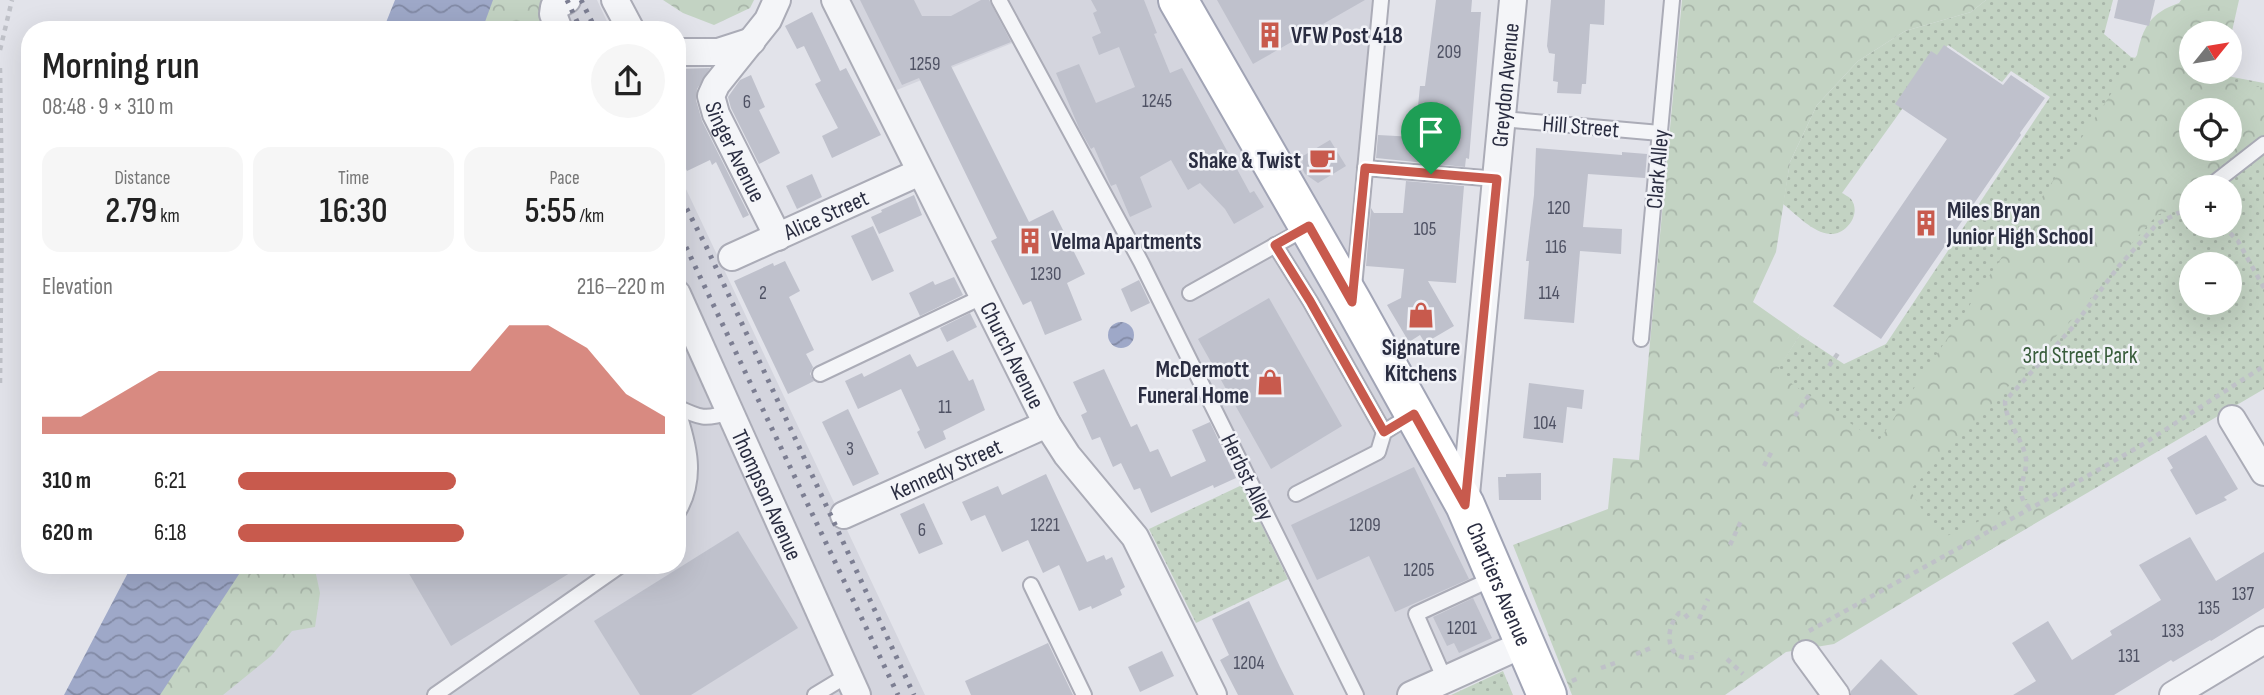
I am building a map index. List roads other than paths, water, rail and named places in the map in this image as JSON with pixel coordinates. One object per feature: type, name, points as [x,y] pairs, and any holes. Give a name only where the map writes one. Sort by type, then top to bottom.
[{"type":"main road","name":"Chartiers Avenue","points":[[1178,0],[1352,302],[1399,423],[1465,505],[1547,695]]},
{"type":"street","points":[[556,21],[554,7],[566,0]]},
{"type":"street","points":[[615,0],[626,21]]},
{"type":"street","name":"Singer Avenue","points":[[777,0],[768,20],[716,85],[711,96],[716,114],[778,237]]},
{"type":"street","name":"Church Avenue","points":[[835,0],[1047,424],[1068,455],[1135,537],[1213,695]]},
{"type":"street","name":"Greydon Avenue","points":[[1465,505],[1513,0]]},
{"type":"street","points":[[686,52],[718,52],[754,40]]},
{"type":"street","name":"Alice Street","points":[[732,257],[920,172]]},
{"type":"street","name":"Thompson Avenue","points":[[686,314],[852,685]]},
{"type":"street","points":[[2232,419],[2264,472]]},
{"type":"street","name":"Kennedy Street","points":[[844,515],[1047,424]]},
{"type":"street","points":[[2173,695],[2264,640]]},
{"type":"street","points":[[1411,695],[1526,643]]},
{"type":"street","points":[[1807,643],[1836,695]]},
{"type":"lane","points":[[1352,302],[1381,0]]},
{"type":"lane","name":"Clark Alley","points":[[1641,339],[1672,0]]},
{"type":"lane","name":"Herbst Alley","points":[[1001,1],[1141,261],[1356,695]]},
{"type":"lane","name":"Hill Street","points":[[1502,120],[1660,133]]},
{"type":"lane","points":[[2224,175],[2264,144]]},
{"type":"lane","points":[[1365,168],[1497,179]]},
{"type":"lane","points":[[1190,293],[1309,226]]},
{"type":"lane","points":[[1275,245],[1310,301],[1399,423],[1378,452],[1296,494]]},
{"type":"lane","points":[[820,374],[982,297]]},
{"type":"lane","points":[[686,412],[699,418],[712,418],[730,412]]},
{"type":"lane","points":[[686,435],[690,448],[691,471],[686,492]]},
{"type":"lane","points":[[435,695],[608,574]]},
{"type":"lane","points":[[1445,680],[1416,614],[1497,576]]},
{"type":"lane","points":[[1031,586],[1084,695]]},
{"type":"lane","points":[[815,695],[852,685]]},
{"type":"water","points":[[395,0],[493,0],[485,21],[387,21]]},
{"type":"water","points":[[1121,322],[1130,326],[1134,335],[1130,344],[1121,348],[1112,344],[1108,335],[1112,326]]},
{"type":"water","points":[[127,574],[239,574],[160,695],[64,695]]},
{"type":"railway","points":[[567,0],[577,21]]},
{"type":"railway","points":[[581,0],[592,21]]},
{"type":"railway","points":[[686,207],[914,695]]},
{"type":"railway","points":[[686,247],[898,695]]},
{"type":"place","name":"VFW Post 418","points":[[1270,35]]},
{"type":"place","name":"Shake & Twist","points":[[1322,160]]},
{"type":"place","name":"Miles Bryan Junior High School","points":[[1926,223]]},
{"type":"place","name":"Velma Apartments","points":[[1030,241]]},
{"type":"place","name":"Signature Kitchens","points":[[1421,315]]},
{"type":"place","name":"McDermott Funeral Home","points":[[1270,382]]},
{"type":"park label","name":"3rd Street Park","points":[[2080,355]]}]
